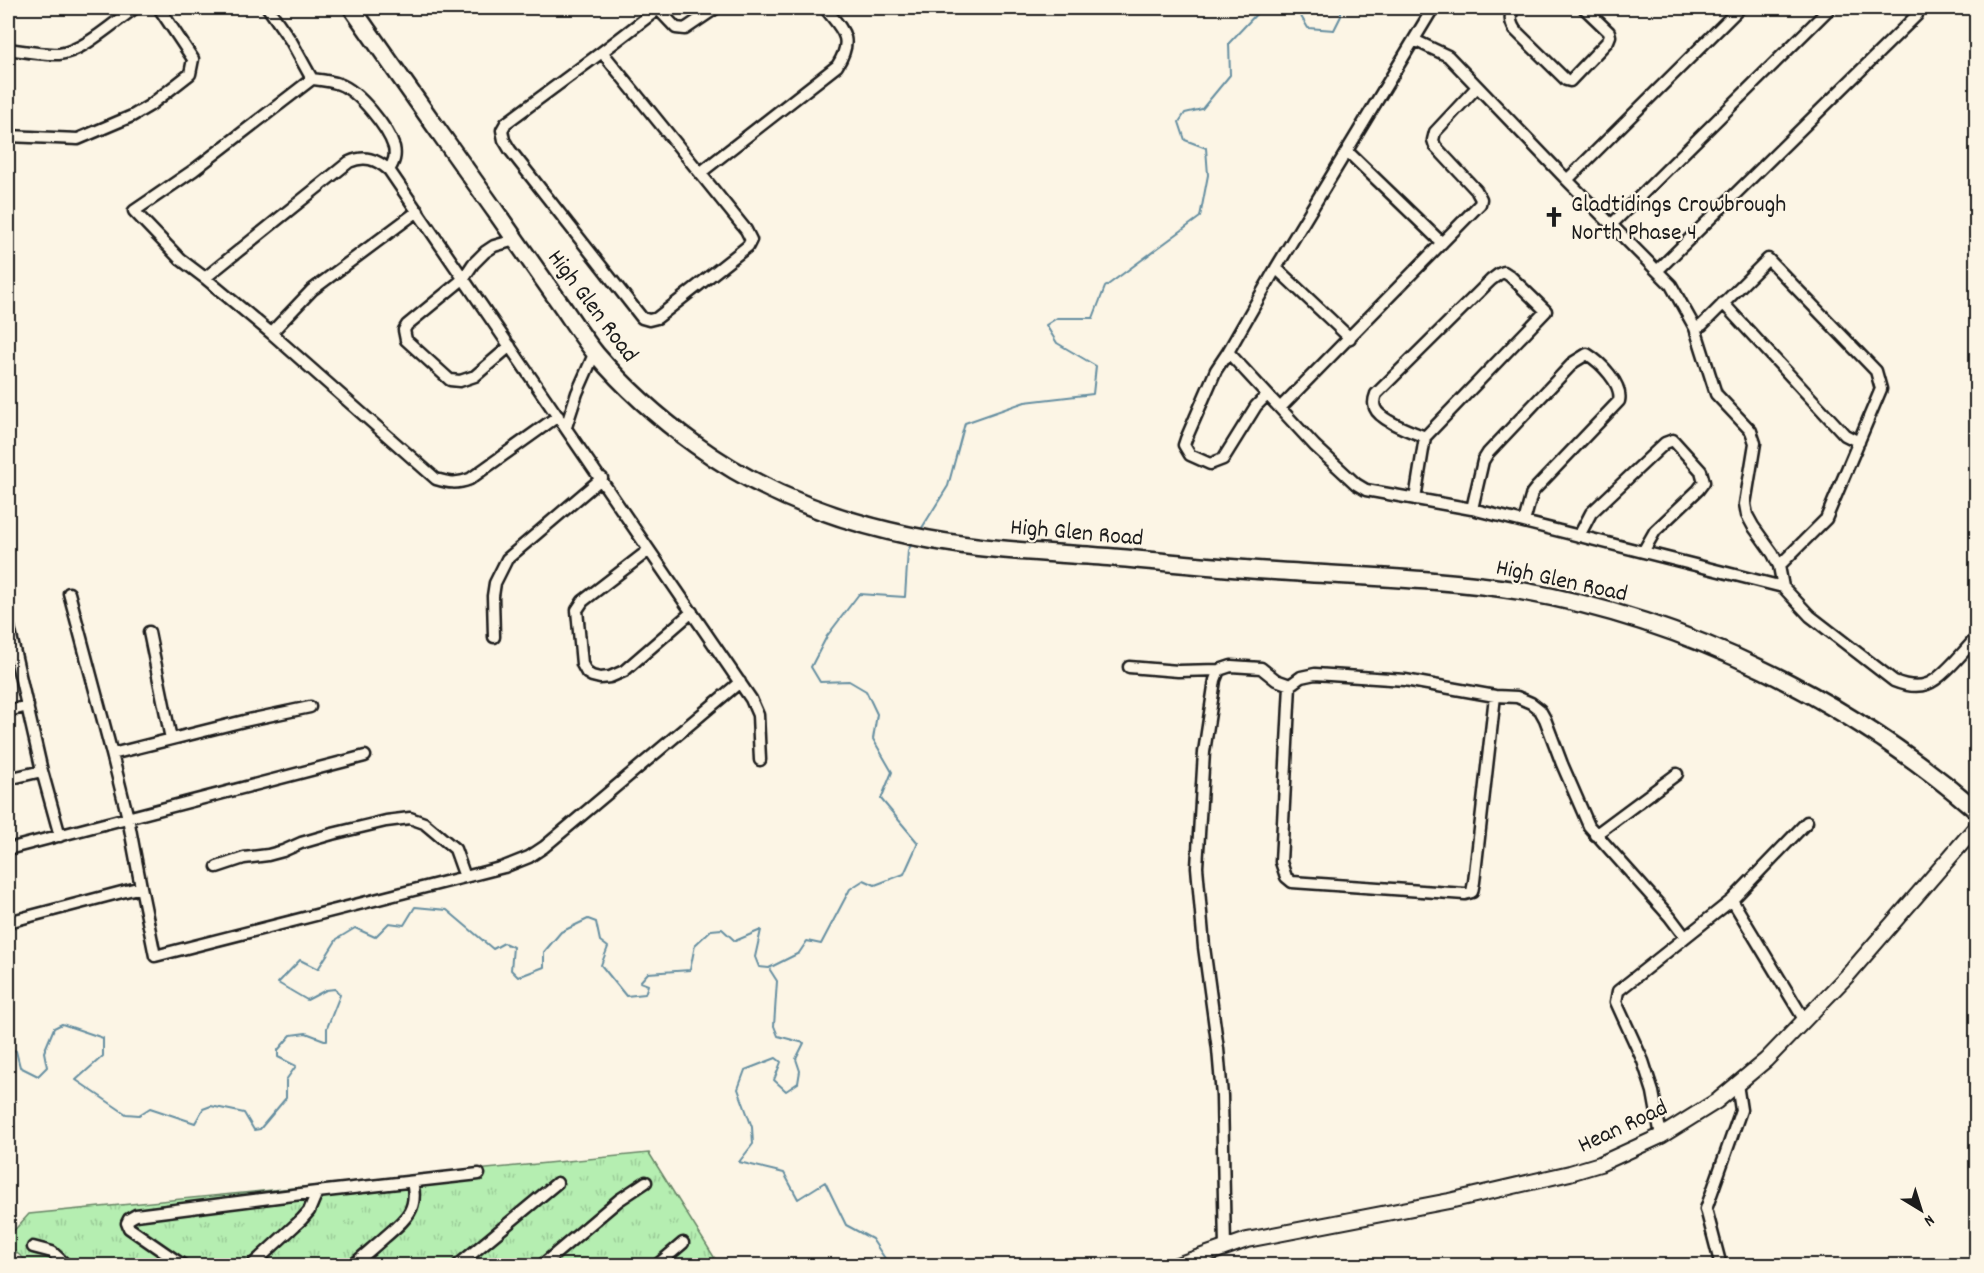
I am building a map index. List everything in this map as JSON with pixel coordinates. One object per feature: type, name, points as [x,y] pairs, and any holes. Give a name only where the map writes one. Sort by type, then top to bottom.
[{"type":"main road","name":"High Glen Road","points":[[351,8],[595,352],[657,415],[697,446],[748,478],[824,512],[893,532],[970,546],[1218,568],[1406,579],[1488,587],[1521,591],[1602,610],[1645,622],[1708,646],[1795,687],[1892,744],[1977,810]]},
{"type":"street","points":[[8,49],[67,53],[80,47],[135,8]]},
{"type":"street","points":[[8,136],[78,139],[132,116],[149,106],[190,74],[193,59],[159,8]]},
{"type":"street","points":[[268,8],[291,41],[312,79]]},
{"type":"street","points":[[602,52],[746,230],[751,240],[747,246],[657,318],[650,320],[642,318],[510,150],[502,134],[506,123],[657,8],[676,28],[685,29],[716,8]]},
{"type":"street","points":[[700,173],[837,66],[846,49],[846,37],[825,8]]},
{"type":"street","points":[[1267,395],[1256,406],[1223,459],[1210,464],[1186,450],[1184,445],[1186,439],[1216,370],[1433,8]]},
{"type":"street","points":[[1514,8],[1510,22],[1515,30],[1566,80],[1570,81],[1608,41],[1610,36],[1609,32],[1584,8]]},
{"type":"street","points":[[1567,180],[1740,8]]},
{"type":"street","points":[[1612,224],[1830,8]]},
{"type":"street","points":[[1658,270],[1917,15]]},
{"type":"street","points":[[1414,40],[1448,56],[1671,285],[1695,328],[1716,394],[1751,431],[1755,443],[1745,504],[1748,515],[1779,566],[1783,587],[1810,616],[1894,681],[1903,685],[1927,684],[1937,678],[1977,638]]},
{"type":"street","points":[[389,170],[394,161],[394,149],[387,132],[369,109],[357,95],[340,84],[312,79],[194,170],[134,211],[180,259],[271,333],[436,479],[449,483],[459,483],[470,479],[558,416]]},
{"type":"street","points":[[1280,408],[1474,211],[1481,199],[1476,190],[1435,146],[1433,135],[1478,87]]},
{"type":"street","points":[[1347,151],[1442,243]]},
{"type":"street","points":[[205,278],[349,162],[359,158],[370,158],[380,162],[389,170],[418,211],[751,699],[758,714],[760,760]]},
{"type":"street","points":[[271,333],[312,290],[418,211]]},
{"type":"street","points":[[510,346],[475,376],[460,381],[450,380],[406,340],[404,330],[406,324],[463,279],[485,252],[494,246],[515,240]]},
{"type":"street","points":[[1695,328],[1702,326],[1768,260],[1876,371],[1881,389],[1826,519],[1779,566]]},
{"type":"street","points":[[1276,268],[1350,338]]},
{"type":"street","points":[[1415,499],[1425,437],[1546,311],[1504,272],[1491,280],[1376,394],[1374,404],[1380,414],[1403,428],[1425,437]]},
{"type":"street","points":[[1723,303],[1845,435],[1859,442]]},
{"type":"street","points":[[566,427],[577,393],[595,352]]},
{"type":"street","points":[[1228,352],[1315,446],[1356,484],[1366,490],[1472,509],[1783,587]]},
{"type":"street","points":[[1472,509],[1483,461],[1488,453],[1574,362],[1587,354],[1615,381],[1619,388],[1619,401],[1532,493],[1524,522]]},
{"type":"street","points":[[1579,536],[1591,513],[1665,443],[1673,440],[1701,471],[1704,482],[1656,531],[1643,552]]},
{"type":"street","points":[[494,637],[495,583],[507,559],[602,478]]},
{"type":"street","points":[[649,550],[583,601],[577,610],[582,664],[587,673],[600,678],[610,677],[624,671],[692,612]]},
{"type":"street","points":[[69,593],[128,818],[155,956],[504,867],[529,857],[544,847],[740,682]]},
{"type":"street","points":[[8,623],[42,771],[60,836]]},
{"type":"street","points":[[149,632],[171,739]]},
{"type":"street","points":[[1129,667],[1178,671],[1219,670],[1231,666],[1262,668],[1275,680],[1290,685]]},
{"type":"street","points":[[1219,670],[1215,680],[1204,752],[1197,867],[1222,1096],[1224,1249]]},
{"type":"street","points":[[1290,685],[1301,677],[1315,674],[1405,680],[1495,696],[1517,697],[1531,703],[1540,710],[1545,719],[1584,816],[1595,835],[1670,916],[1685,937]]},
{"type":"street","points":[[1290,685],[1281,861],[1286,877],[1292,882],[1465,894],[1472,892],[1474,882],[1495,696]]},
{"type":"street","points":[[8,711],[28,706]]},
{"type":"street","points":[[112,754],[310,707]]},
{"type":"street","points":[[8,849],[365,756]]},
{"type":"street","points":[[8,779],[42,771]]},
{"type":"street","points":[[1595,835],[1677,774]]},
{"type":"street","points":[[217,867],[244,858],[276,854],[301,843],[332,834],[386,821],[410,818],[424,823],[455,849],[465,877]]},
{"type":"street","points":[[1661,1136],[1653,1092],[1643,1061],[1616,1002],[1618,991],[1732,900],[1807,822]]},
{"type":"street","name":"Hean Road","points":[[1174,1266],[1247,1240],[1449,1201],[1570,1173],[1600,1164],[1661,1136],[1710,1105],[1766,1060],[1848,976],[1977,827]]},
{"type":"street","points":[[8,922],[141,887]]},
{"type":"street","points":[[1732,900],[1805,1021]]},
{"type":"street","points":[[1721,1266],[1706,1209],[1741,1110],[1737,1084]]},
{"type":"street","points":[[184,1266],[129,1228],[127,1223],[129,1219],[136,1215],[479,1174]]},
{"type":"street","points":[[352,1266],[404,1222],[414,1204],[415,1193],[412,1182]]},
{"type":"street","points":[[541,1266],[619,1200],[646,1182]]},
{"type":"street","points":[[457,1266],[557,1183]]},
{"type":"street","points":[[251,1266],[303,1219],[317,1192]]},
{"type":"street","points":[[656,1266],[683,1243]]},
{"type":"street","points":[[33,1247],[52,1252],[68,1266]]},
{"type":"green space","points":[[649,1153],[719,1265],[33,1266],[8,1246],[8,1237],[29,1214]]},
{"type":"waterway","points":[[920,531],[948,486],[965,423],[1025,402],[1093,394],[1096,366],[1057,343],[1046,325],[1057,318],[1093,318],[1105,287],[1200,217],[1208,175],[1206,148],[1185,140],[1179,122],[1185,113],[1202,109],[1230,75],[1229,43],[1262,8]]},
{"type":"waterway","points":[[1296,8],[1308,28],[1334,30],[1341,16],[1341,8]]},
{"type":"waterway","points":[[8,1048],[16,1051],[20,1067],[38,1076],[47,1067],[44,1052],[54,1028],[62,1024],[103,1038],[103,1056],[76,1080],[126,1114],[139,1115],[150,1108],[195,1123],[203,1109],[211,1106],[244,1113],[254,1130],[260,1129],[286,1098],[286,1080],[296,1066],[278,1057],[278,1050],[291,1035],[306,1033],[327,1041],[327,1028],[340,995],[335,989],[326,990],[307,1000],[278,983],[300,960],[318,969],[337,939],[355,928],[375,937],[389,923],[404,925],[415,907],[447,910],[493,949],[504,943],[513,947],[511,970],[518,977],[544,967],[544,952],[561,932],[588,919],[596,922],[600,941],[608,947],[601,965],[626,996],[645,994],[648,985],[640,982],[648,973],[690,970],[695,945],[711,930],[722,929],[735,941],[761,930],[755,957],[759,967],[769,968],[799,953],[807,941],[821,944],[850,889],[864,880],[875,885],[904,874],[918,843],[881,799],[892,772],[873,739],[877,714],[866,691],[849,681],[820,682],[811,667],[827,636],[859,594],[905,597],[908,550],[912,544]]},
{"type":"waterway","points":[[770,970],[777,981],[774,1026],[778,1036],[804,1043],[796,1059],[800,1071],[798,1083],[786,1091],[774,1080],[781,1062],[776,1058],[745,1070],[738,1089],[752,1127],[753,1144],[739,1162],[784,1173],[798,1199],[825,1182],[846,1225],[872,1239],[890,1266]]},
{"type":"place","name":"Gladtidings Crowbrough North Phase 4","points":[[1554,217]]}]
